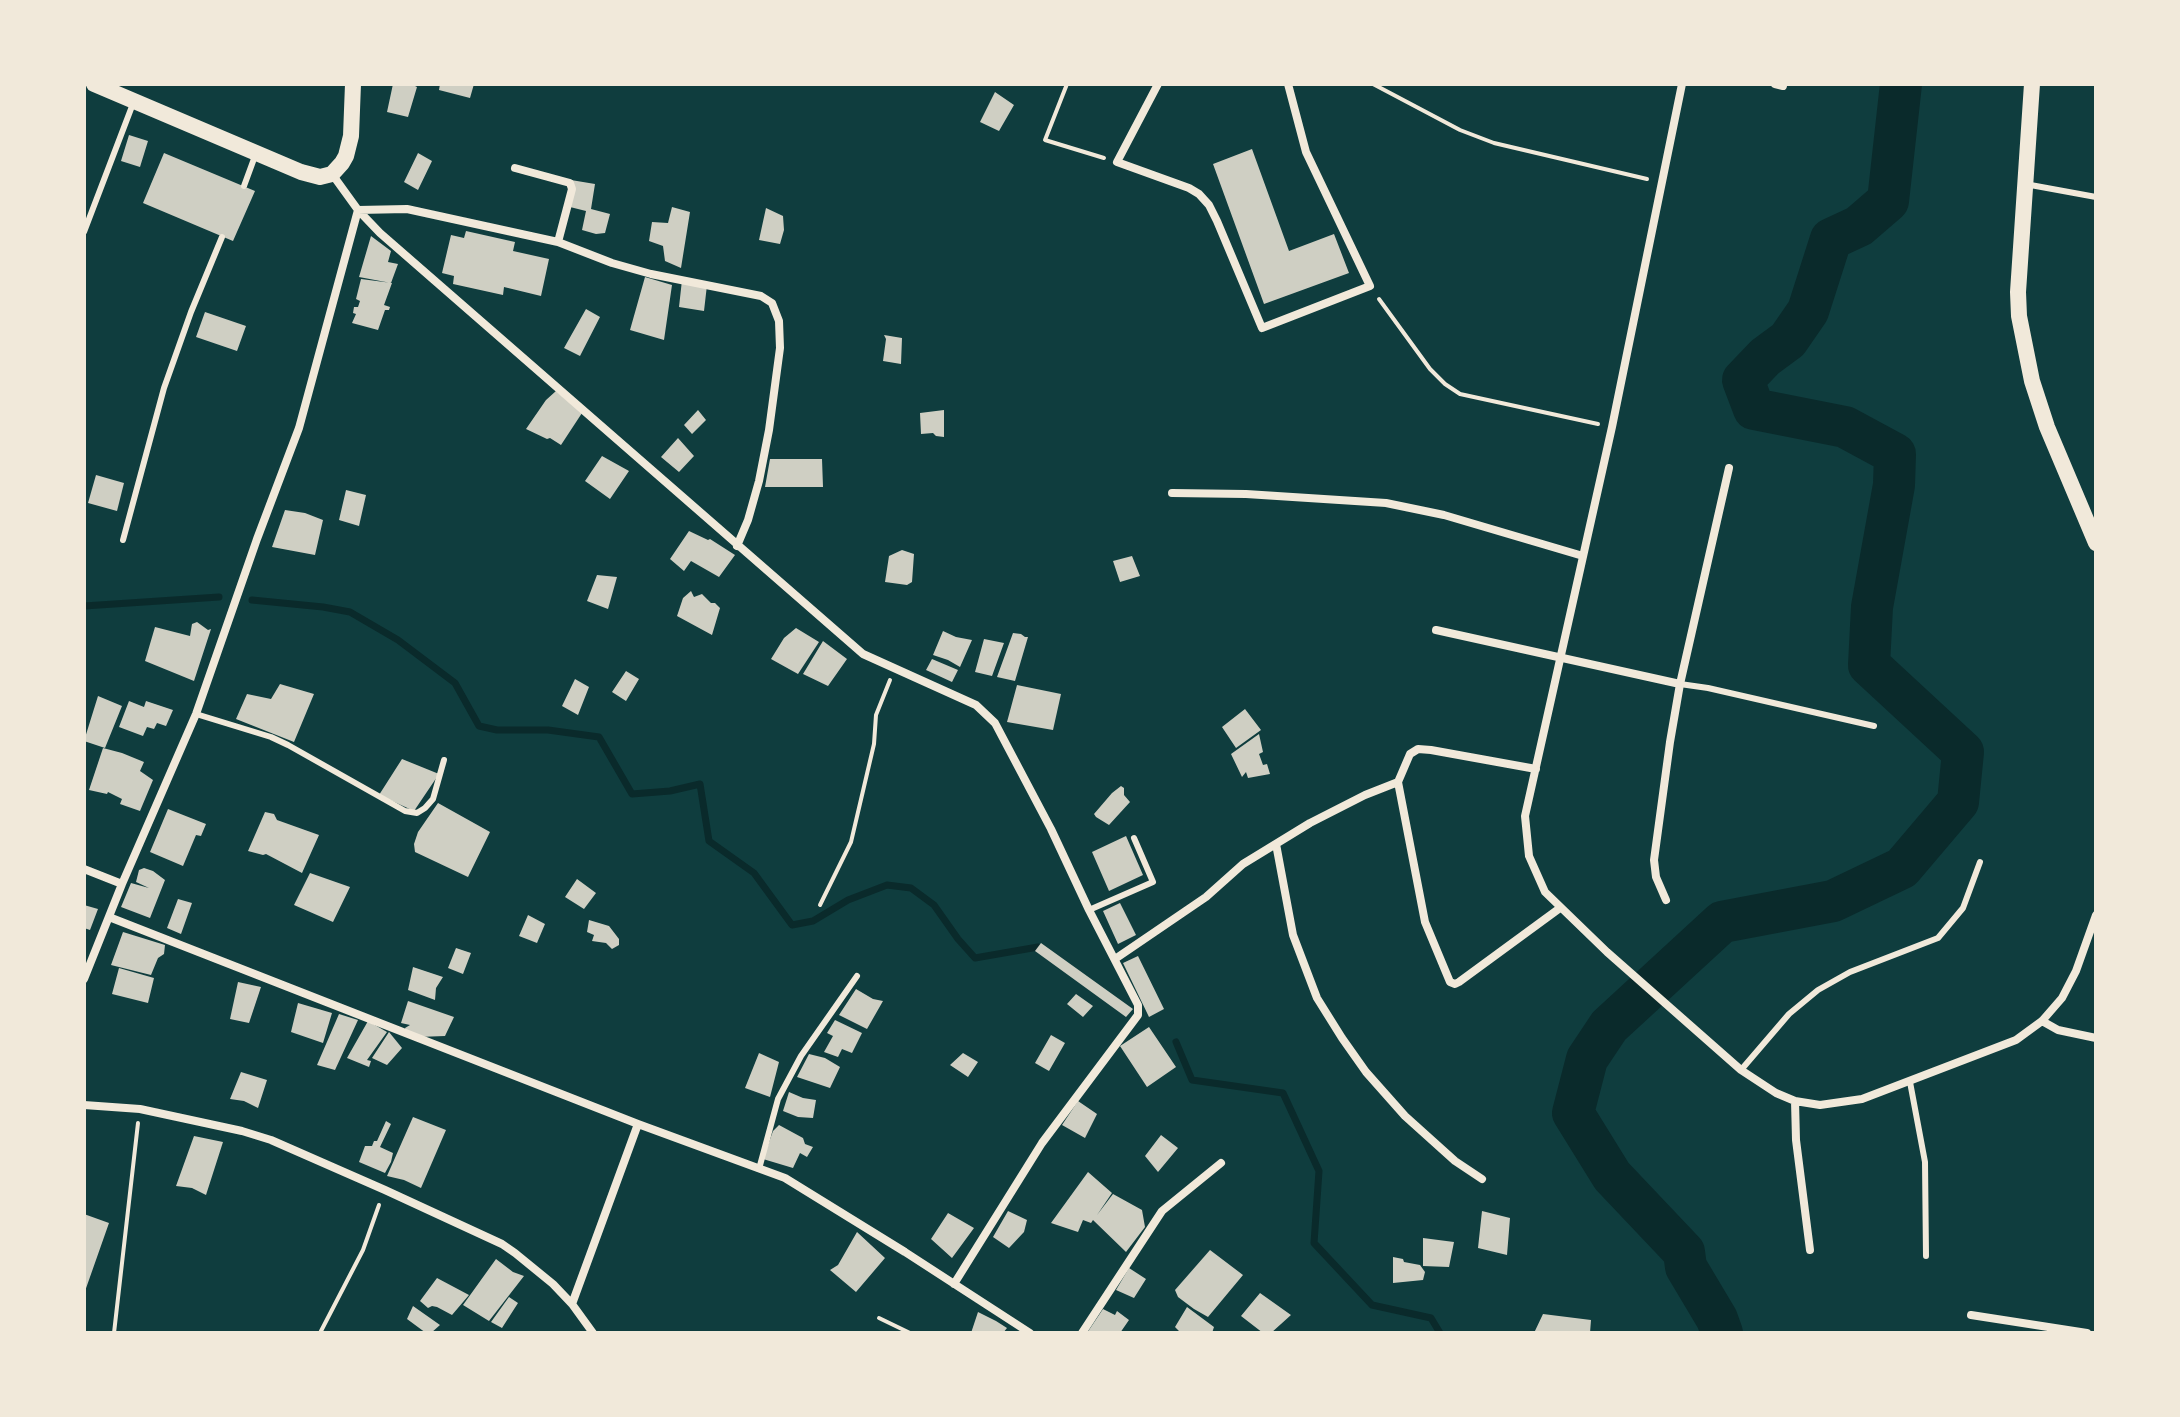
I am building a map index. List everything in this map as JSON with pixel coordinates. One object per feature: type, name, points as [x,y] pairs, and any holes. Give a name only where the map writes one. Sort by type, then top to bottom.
[{"type":"main road","points":[[94,84],[320,177],[332,174],[342,163],[349,146],[353,84]]},
{"type":"main road","points":[[2032,84],[2018,292],[2022,340],[2047,427],[2094,534]]},
{"type":"street","points":[[1158,84],[1117,162],[1189,188],[1209,205],[1262,328],[1370,286],[1306,152],[1288,84]]},
{"type":"street","points":[[1682,84],[1612,427],[1525,816],[1529,856],[1545,892],[1695,1032],[1741,1070],[1776,1093],[1795,1101],[1820,1105],[1862,1099],[2016,1040],[2042,1021],[2062,998],[2076,971],[2095,919]]},
{"type":"street","points":[[515,168],[570,183],[572,189],[558,242]]},
{"type":"street","points":[[332,174],[358,210],[380,233],[863,654],[976,705],[995,723],[1138,1005],[1138,1015],[1042,1143],[954,1284]]},
{"type":"street","points":[[358,210],[407,209],[558,242],[612,263],[761,296],[772,303],[779,321],[780,348],[769,430],[759,481],[737,546]]},
{"type":"street","points":[[84,979],[196,714],[299,428],[358,210]]},
{"type":"street","points":[[1666,900],[1656,877],[1654,860],[1680,684],[1729,468]]},
{"type":"street","points":[[1172,493],[1246,494],[1386,503],[1444,515],[1583,556]]},
{"type":"street","points":[[1436,630],[1680,684]]},
{"type":"street","points":[[1536,769],[1418,749],[1410,754],[1398,782],[1425,922],[1450,982],[1459,982],[1560,908]]},
{"type":"street","points":[[1115,959],[1206,897],[1243,864],[1310,823],[1398,782]]},
{"type":"street","points":[[1276,844],[1293,935],[1317,998],[1366,1072],[1405,1116],[1455,1161],[1482,1179]]},
{"type":"street","points":[[84,869],[122,884]]},
{"type":"street","points":[[109,917],[638,1124],[785,1178],[1030,1333]]},
{"type":"street","points":[[2042,1021],[2058,1030],[2096,1038]]},
{"type":"street","points":[[1795,1101],[1796,1140],[1810,1250]]},
{"type":"street","points":[[84,1105],[140,1109],[208,1122],[271,1140],[385,1190],[502,1244],[544,1276],[572,1304],[593,1333]]},
{"type":"street","points":[[572,1304],[638,1124]]},
{"type":"street","points":[[1082,1333],[1162,1211],[1221,1163]]},
{"type":"street","points":[[1971,1315],[2087,1333]]},
{"type":"lane","points":[[84,232],[134,101]]},
{"type":"lane","points":[[244,186],[257,153]]},
{"type":"lane","points":[[2025,184],[2096,197]]},
{"type":"lane","points":[[123,540],[164,388],[222,237]]},
{"type":"lane","points":[[1680,684],[1874,726]]},
{"type":"lane","points":[[196,714],[271,737],[405,811],[417,813],[433,799],[444,760]]},
{"type":"lane","points":[[1089,910],[1153,882],[1134,838]]},
{"type":"lane","points":[[1741,1070],[1789,1014],[1818,990],[1850,972],[1938,938],[1963,908],[1980,862]]},
{"type":"lane","points":[[759,1169],[778,1099],[801,1056],[857,976]]},
{"type":"lane","points":[[1910,1082],[1925,1162],[1926,1256]]},
{"type":"path","points":[[1067,84],[1045,140],[1117,162]]},
{"type":"path","points":[[1373,84],[1460,130],[1494,143],[1661,182]]},
{"type":"path","points":[[1370,286],[1430,369],[1460,394],[1612,427]]},
{"type":"path","points":[[820,905],[851,842],[874,744],[876,715],[895,667]]},
{"type":"path","points":[[114,1333],[140,1109]]},
{"type":"path","points":[[320,1333],[363,1250],[385,1190]]},
{"type":"path","points":[[879,1318],[910,1333]]},
{"type":"building","points":[[393,84],[417,87],[408,117],[387,112]]},
{"type":"building","points":[[440,84],[474,84],[470,98],[439,90]]},
{"type":"building","points":[[995,92],[1014,105],[999,131],[980,122]]},
{"type":"building","points":[[129,135],[148,141],[140,167],[121,161]]},
{"type":"building","points":[[1252,149],[1289,251],[1334,234],[1349,273],[1264,304],[1213,164]]},
{"type":"building","points":[[164,153],[255,191],[233,241],[143,203]]},
{"type":"building","points":[[418,153],[432,161],[418,190],[404,182]]},
{"type":"building","points":[[571,180],[595,184],[591,209],[610,214],[605,233],[582,230],[586,211],[566,206]]},
{"type":"building","points":[[672,207],[690,212],[681,268],[665,261],[663,246],[649,241],[652,222],[668,223]]},
{"type":"building","points":[[766,208],[783,216],[784,230],[780,244],[759,240]]},
{"type":"building","points":[[466,231],[515,242],[513,251],[549,259],[541,296],[504,287],[503,295],[453,284],[454,276],[442,273],[451,235],[464,238]]},
{"type":"building","points":[[371,236],[391,251],[388,262],[398,264],[391,283],[359,277]]},
{"type":"building","points":[[645,277],[672,285],[664,340],[630,330]]},
{"type":"building","points":[[361,279],[392,283],[384,305],[390,307],[385,310],[378,330],[352,323],[356,314],[353,313],[354,307],[358,307],[360,301],[356,299]]},
{"type":"building","points":[[682,280],[707,285],[704,311],[679,307]]},
{"type":"building","points":[[586,309],[600,317],[580,356],[564,348]]},
{"type":"building","points":[[205,312],[246,326],[237,351],[196,337]]},
{"type":"building","points":[[884,335],[902,338],[901,364],[883,361]]},
{"type":"building","points":[[556,391],[582,413],[561,445],[526,429]]},
{"type":"building","points":[[698,410],[706,420],[692,434],[684,425]]},
{"type":"building","points":[[944,410],[944,437],[933,433],[921,434],[920,413]]},
{"type":"building","points":[[678,438],[694,456],[679,472],[661,457]]},
{"type":"building","points":[[602,456],[629,471],[610,499],[585,481]]},
{"type":"building","points":[[770,459],[822,459],[823,487],[765,487]]},
{"type":"building","points":[[96,475],[124,483],[117,511],[88,503]]},
{"type":"building","points":[[346,490],[366,495],[359,526],[339,520]]},
{"type":"building","points":[[285,510],[323,520],[315,555],[272,547]]},
{"type":"building","points":[[689,531],[710,539],[735,555],[719,577],[691,561],[684,571],[670,559]]},
{"type":"building","points":[[902,550],[914,554],[912,582],[907,585],[885,582],[889,556]]},
{"type":"building","points":[[1132,556],[1140,576],[1120,582],[1113,561]]},
{"type":"building","points":[[597,575],[617,577],[608,609],[587,601]]},
{"type":"building","points":[[691,591],[694,597],[702,594],[720,608],[712,635],[677,616],[683,598]]},
{"type":"building","points":[[197,622],[211,629],[194,681],[145,661],[155,627],[190,636],[192,624]]},
{"type":"building","points":[[796,628],[819,642],[798,674],[771,659],[784,638]]},
{"type":"building","points":[[943,631],[972,640],[960,667],[933,655]]},
{"type":"building","points":[[1013,633],[1028,637],[1015,681],[997,677]]},
{"type":"building","points":[[984,639],[1004,643],[992,676],[975,672]]},
{"type":"building","points":[[823,641],[847,659],[828,686],[803,674]]},
{"type":"building","points":[[932,659],[958,670],[952,682],[926,670]]},
{"type":"building","points":[[626,671],[639,679],[626,701],[612,692]]},
{"type":"building","points":[[575,679],[589,687],[578,715],[562,706]]},
{"type":"building","points":[[280,684],[314,694],[294,742],[236,719],[247,694],[271,699]]},
{"type":"building","points":[[1017,685],[1061,694],[1053,730],[1007,722]]},
{"type":"building","points":[[98,696],[122,706],[105,748],[84,741]]},
{"type":"building","points":[[129,701],[144,707],[146,701],[173,710],[166,726],[157,723],[154,729],[147,727],[143,736],[119,727]]},
{"type":"building","points":[[1245,709],[1261,730],[1236,748],[1222,727]]},
{"type":"building","points":[[1259,734],[1263,752],[1259,754],[1270,774],[1248,778],[1246,772],[1242,777],[1231,754]]},
{"type":"building","points":[[103,748],[144,762],[140,771],[153,780],[140,811],[120,804],[122,799],[108,792],[89,790]]},
{"type":"building","points":[[402,759],[439,774],[414,811],[379,795]]},
{"type":"building","points":[[1121,786],[1130,802],[1109,825],[1094,814]]},
{"type":"building","points":[[438,803],[490,832],[468,877],[415,852],[418,832]]},
{"type":"building","points":[[168,809],[206,824],[201,836],[196,835],[183,866],[150,852]]},
{"type":"building","points":[[265,812],[274,814],[277,820],[319,835],[302,873],[266,854],[248,851]]},
{"type":"building","points":[[1126,836],[1143,875],[1109,891],[1092,852]]},
{"type":"building","points":[[144,868],[165,880],[150,918],[121,907],[131,883],[149,888],[136,882],[139,870]]},
{"type":"building","points":[[310,873],[350,887],[333,922],[294,905]]},
{"type":"building","points":[[577,879],[596,893],[584,909],[565,897]]},
{"type":"building","points":[[178,899],[192,903],[181,934],[167,928]]},
{"type":"building","points":[[1120,903],[1136,935],[1118,944],[1103,911]]},
{"type":"building","points":[[84,905],[98,909],[90,930],[84,928]]},
{"type":"building","points":[[528,915],[545,924],[537,943],[519,936]]},
{"type":"building","points":[[589,920],[609,926],[619,939],[619,945],[612,949],[606,943],[592,941],[594,935],[587,932]]},
{"type":"building","points":[[123,932],[165,945],[164,954],[158,958],[151,975],[111,965]]},
{"type":"building","points":[[1041,943],[1133,1009],[1126,1017],[1035,951]]},
{"type":"building","points":[[456,948],[471,953],[463,974],[448,968]]},
{"type":"building","points":[[1138,956],[1164,1009],[1149,1017],[1123,963]]},
{"type":"building","points":[[413,967],[443,977],[436,988],[435,1000],[408,990]]},
{"type":"building","points":[[119,968],[154,978],[148,1003],[112,994]]},
{"type":"building","points":[[238,982],[261,987],[249,1023],[230,1019]]},
{"type":"building","points":[[856,989],[883,1001],[867,1029],[839,1015]]},
{"type":"building","points":[[1076,994],[1093,1006],[1083,1017],[1067,1004]]},
{"type":"building","points":[[408,1001],[454,1017],[445,1036],[418,1037],[406,1032],[405,1028],[410,1025],[401,1023]]},
{"type":"building","points":[[298,1003],[332,1013],[323,1043],[291,1032]]},
{"type":"building","points":[[339,1014],[358,1020],[335,1070],[317,1065]]},
{"type":"building","points":[[835,1020],[862,1033],[852,1053],[842,1049],[838,1057],[824,1052],[833,1036],[827,1033]]},
{"type":"building","points":[[368,1021],[387,1032],[367,1060],[371,1061],[369,1067],[347,1058]]},
{"type":"building","points":[[1149,1027],[1176,1067],[1147,1087],[1120,1046]]},
{"type":"building","points":[[389,1032],[402,1048],[387,1065],[372,1058]]},
{"type":"building","points":[[1051,1035],[1065,1043],[1049,1071],[1035,1063]]},
{"type":"building","points":[[759,1053],[779,1062],[770,1097],[745,1088]]},
{"type":"building","points":[[963,1053],[978,1062],[968,1077],[950,1065]]},
{"type":"building","points":[[809,1054],[825,1058],[840,1067],[830,1088],[797,1077]]},
{"type":"building","points":[[241,1072],[267,1080],[258,1108],[230,1099]]},
{"type":"building","points":[[789,1092],[816,1100],[813,1118],[798,1117],[783,1111]]},
{"type":"building","points":[[1078,1101],[1097,1114],[1085,1138],[1062,1125]]},
{"type":"building","points":[[413,1117],[446,1130],[421,1188],[387,1176]]},
{"type":"building","points":[[386,1121],[391,1124],[380,1147],[393,1153],[385,1173],[359,1162],[365,1146],[372,1146],[377,1141]]},
{"type":"building","points":[[779,1125],[813,1147],[807,1157],[800,1153],[793,1168],[763,1159],[773,1131]]},
{"type":"building","points":[[1161,1135],[1178,1148],[1158,1172],[1145,1156]]},
{"type":"building","points":[[194,1136],[223,1142],[206,1195],[192,1188],[176,1186]]},
{"type":"building","points":[[1088,1172],[1112,1193],[1097,1215],[1113,1194],[1142,1210],[1145,1227],[1126,1252],[1093,1220],[1091,1223],[1083,1220],[1078,1232],[1051,1223]]},
{"type":"building","points":[[1008,1211],[1027,1220],[1024,1232],[1009,1248],[993,1237]]},
{"type":"building","points":[[1482,1211],[1510,1218],[1507,1255],[1478,1248]]},
{"type":"building","points":[[948,1213],[974,1228],[952,1258],[931,1239]]},
{"type":"building","points":[[84,1214],[109,1223],[84,1294]]},
{"type":"building","points":[[857,1232],[885,1258],[856,1292],[830,1270],[838,1265]]},
{"type":"building","points":[[1423,1238],[1454,1242],[1449,1267],[1423,1266]]},
{"type":"building","points":[[1210,1250],[1243,1275],[1208,1317],[1178,1297],[1175,1290]]},
{"type":"building","points":[[1393,1257],[1420,1265],[1425,1272],[1423,1280],[1393,1283]]},
{"type":"building","points":[[496,1259],[524,1276],[489,1321],[463,1305]]},
{"type":"building","points":[[1129,1268],[1146,1279],[1134,1298],[1116,1290]]},
{"type":"building","points":[[437,1278],[469,1295],[452,1315],[437,1307],[428,1308],[420,1301]]},
{"type":"building","points":[[1260,1293],[1291,1315],[1271,1333],[1263,1333],[1241,1316]]},
{"type":"building","points":[[509,1297],[518,1303],[502,1328],[491,1322]]},
{"type":"building","points":[[413,1306],[440,1325],[431,1333],[426,1333],[407,1319]]},
{"type":"building","points":[[1187,1307],[1214,1327],[1212,1333],[1181,1333],[1175,1327]]},
{"type":"building","points":[[1103,1309],[1115,1315],[1117,1311],[1129,1320],[1120,1333],[1087,1333]]},
{"type":"building","points":[[978,1312],[1007,1328],[1003,1333],[971,1333]]},
{"type":"building","points":[[1543,1314],[1591,1320],[1590,1333],[1534,1333]]},
{"type":"waterway","points":[[1722,1333],[1686,1267],[1684,1252],[1612,1176],[1573,1113],[1587,1059],[1609,1026],[1722,922],[1833,901],[1902,868],[1958,802],[1963,752],[1869,665],[1872,607],[1894,485],[1895,454],[1845,427],[1754,409],[1743,380],[1765,357],[1788,340],[1808,311],[1831,239],[1859,226],[1888,201],[1901,84]]},
{"type":"waterway","points":[[84,606],[219,597]]},
{"type":"waterway","points":[[252,600],[350,612],[398,640],[455,683],[479,726],[599,737],[632,794],[670,791],[700,784],[709,841],[754,873],[792,925],[813,921],[848,900],[887,885],[911,888],[934,905],[975,958],[1038,947]]},
{"type":"waterway","points":[[1176,1042],[1192,1080],[1283,1093],[1319,1171],[1314,1243],[1372,1305],[1431,1318],[1440,1333]]}]
